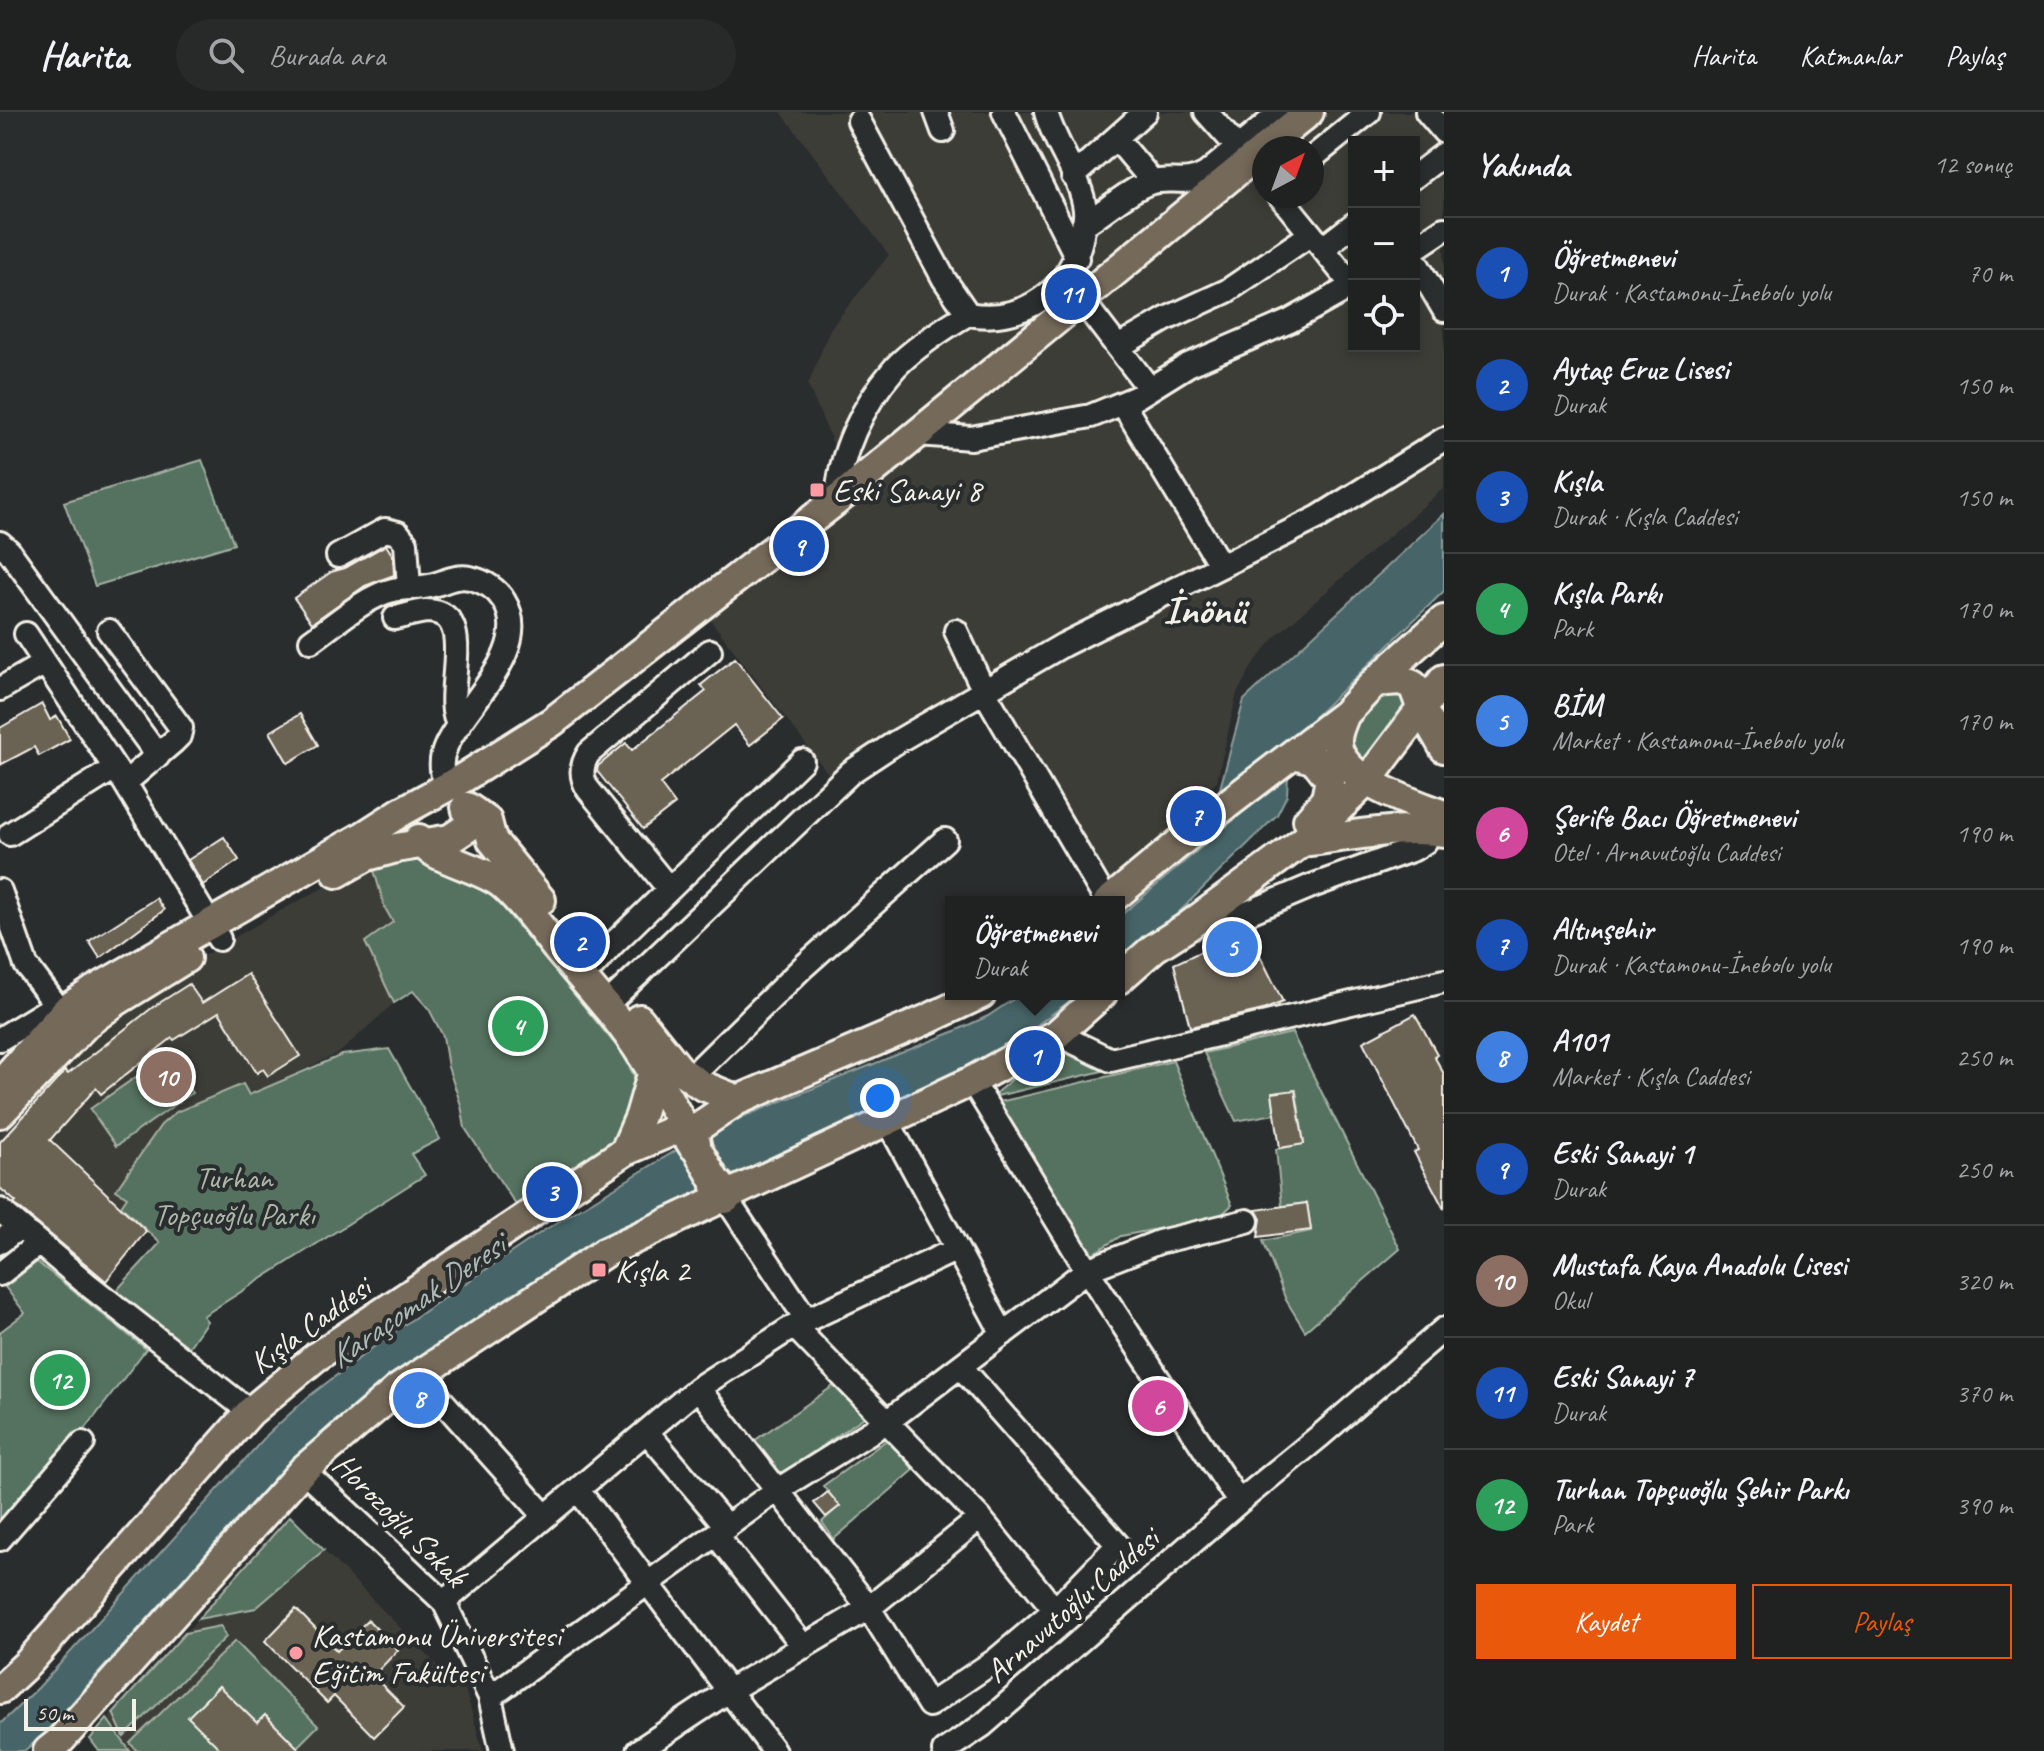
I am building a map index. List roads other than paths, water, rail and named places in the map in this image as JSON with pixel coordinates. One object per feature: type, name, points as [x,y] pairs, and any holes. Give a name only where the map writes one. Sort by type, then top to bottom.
[{"type":"main road","points":[[215,930],[405,809],[552,722],[837,500],[1309,112]]},
{"type":"main road","points":[[1114,896],[1208,819],[1345,714],[1375,682],[1444,620]]},
{"type":"main road","points":[[1125,974],[1154,948],[1302,842],[1367,781],[1444,679]]},
{"type":"main road","points":[[1375,682],[1400,680],[1413,685],[1422,710],[1444,748]]},
{"type":"main road","points":[[1345,714],[1337,742],[1339,754],[1347,765],[1439,826]]},
{"type":"main road","points":[[466,807],[552,722]]},
{"type":"main road","points":[[1242,884],[1297,833],[1326,799],[1330,779],[1324,768],[1309,756],[1295,754]]},
{"type":"main road","points":[[445,787],[487,821],[492,840],[594,965],[722,1191]]},
{"type":"main road","points":[[0,1084],[93,991],[367,856],[450,839],[471,825],[466,807]]},
{"type":"main road","points":[[405,809],[422,845],[438,855],[485,872],[503,885],[690,1078],[738,1100]]},
{"type":"main road","points":[[1302,842],[1439,826]]},
{"type":"main road","points":[[691,1139],[738,1100],[968,1000]]},
{"type":"main road","points":[[58,1748],[303,1470],[398,1389],[604,1253],[722,1191],[972,1081],[1057,1034],[1095,1000]]},
{"type":"main road","points":[[0,1113],[70,1012]]},
{"type":"main road","points":[[625,1151],[640,1116],[653,1071]]},
{"type":"main road","name":"Kışla Caddesi","points":[[0,1689],[28,1663],[250,1412],[316,1357],[625,1151],[672,1131],[691,1139]]},
{"type":"street","points":[[1004,112],[1077,258]]},
{"type":"street","points":[[1073,176],[1145,112]]},
{"type":"street","points":[[1206,112],[1251,161]]},
{"type":"street","points":[[1083,225],[1132,192],[1153,182],[1193,182],[1251,161],[1281,112]]},
{"type":"street","points":[[1324,148],[1369,112]]},
{"type":"street","points":[[1427,112],[1444,132]]},
{"type":"street","points":[[837,500],[838,479],[846,452],[894,368],[968,314],[997,317],[1032,305],[1069,273],[1077,258],[1085,211],[1051,115]]},
{"type":"street","points":[[859,121],[944,279],[968,314]]},
{"type":"street","points":[[1116,138],[1153,182]]},
{"type":"street","points":[[1420,172],[1444,154]]},
{"type":"street","points":[[1290,208],[1350,280]]},
{"type":"street","points":[[1118,347],[1166,319],[1227,291],[1348,227]]},
{"type":"street","points":[[1420,245],[1444,229]]},
{"type":"street","points":[[1420,269],[1444,310]]},
{"type":"street","points":[[918,434],[971,438],[1091,416],[1123,404],[1188,365],[1290,321],[1348,288]]},
{"type":"street","points":[[1081,299],[1149,388]]},
{"type":"street","points":[[1123,404],[1221,566]]},
{"type":"street","points":[[612,999],[851,772],[1063,645],[1319,517],[1444,439]]},
{"type":"street","points":[[338,556],[385,530],[392,530],[406,543],[409,588]]},
{"type":"street","points":[[0,543],[9,551],[158,756]]},
{"type":"street","points":[[311,641],[373,598],[393,590],[425,587],[453,577],[473,579],[492,588],[508,609],[512,624],[507,650],[443,754],[441,763],[445,787]]},
{"type":"street","points":[[395,618],[430,611],[443,616],[452,626],[457,645],[453,717],[459,725]]},
{"type":"street","points":[[10,834],[158,756],[179,736],[181,728],[109,631]]},
{"type":"street","points":[[956,631],[984,691],[1104,896]]},
{"type":"street","points":[[26,634],[120,775],[215,930]]},
{"type":"street","points":[[669,889],[588,789],[583,777],[583,764],[589,753],[710,651]]},
{"type":"street","points":[[0,689],[45,663]]},
{"type":"street","points":[[594,965],[802,761]]},
{"type":"street","points":[[1203,914],[1225,920],[1240,917],[1309,887],[1414,849],[1439,826]]},
{"type":"street","points":[[690,1078],[803,967],[945,840]]},
{"type":"street","points":[[0,891],[26,965],[70,1012],[0,1039]]},
{"type":"street","points":[[1057,1034],[1111,1060],[1444,981]]},
{"type":"street","points":[[972,1081],[1087,1270],[1239,1502]]},
{"type":"street","points":[[887,1120],[1003,1334]]},
{"type":"street","points":[[722,1191],[800,1323],[980,1518],[1055,1610]]},
{"type":"street","points":[[0,1210],[97,1292],[250,1412]]},
{"type":"street","points":[[490,1697],[776,1491],[888,1421],[1087,1270],[1159,1242],[1247,1221]]},
{"type":"street","points":[[0,1242],[20,1227]]},
{"type":"street","points":[[0,1274],[39,1243]]},
{"type":"street","points":[[444,1602],[698,1388],[800,1323],[955,1250]]},
{"type":"street","name":"Arnavutoğlu Caddesi","points":[[944,1751],[983,1725],[1444,1329]]},
{"type":"street","points":[[698,1388],[869,1608],[929,1705],[996,1660],[1055,1610],[1118,1545],[961,1367]]},
{"type":"street","points":[[419,1375],[544,1515]]},
{"type":"street","points":[[647,1432],[804,1647]]},
{"type":"street","points":[[0,1539],[83,1443]]},
{"type":"street","name":"Horozoğlu Sokak","points":[[303,1470],[444,1602],[490,1697],[502,1751]]},
{"type":"street","points":[[578,1490],[774,1751]]},
{"type":"street","points":[[638,1751],[730,1690],[869,1608],[980,1518]]},
{"type":"water","points":[[1444,514],[1444,591],[1299,732],[1218,796],[1244,700]]},
{"type":"water","points":[[1288,774],[1287,795],[1277,815],[1175,916],[1125,958],[1125,912]]},
{"type":"water","points":[[1012,1000],[1071,1000],[1006,1048],[974,1065],[603,1236],[412,1362],[331,1424],[257,1497],[41,1737],[24,1751],[0,1751],[0,1724],[38,1688],[268,1434],[308,1397],[392,1333],[543,1231],[710,1130],[988,1016]]},
{"type":"place","name":"Eski Sanayi 7","points":[[1071,294]]},
{"type":"place","name":"Eski Sanayi 8","points":[[817,490]]},
{"type":"place","name":"Eski Sanayi 1","points":[[799,546]]},
{"type":"place","name":"Altınşehir","points":[[1196,816]]},
{"type":"place","name":"Aytaç Eruz Lisesi","points":[[580,942]]},
{"type":"place","name":"BİM","points":[[1232,947]]},
{"type":"place","name":"Kışla Parkı","points":[[518,1026]]},
{"type":"place","name":"Öğretmenevi","points":[[1035,1056]]},
{"type":"place","name":"Mustafa Kaya Anadolu Lisesi","points":[[166,1077]]},
{"type":"place","name":"Kışla","points":[[552,1192]]},
{"type":"place","name":"Kışla 2","points":[[599,1270]]},
{"type":"place","name":"Turhan Topçuoğlu Şehir Parkı","points":[[60,1380]]},
{"type":"place","name":"A101","points":[[419,1398]]},
{"type":"place","name":"Şerife Bacı Öğretmenevi","points":[[1158,1406]]},
{"type":"place","name":"Kastamonu Üniversitesi Eğitim Fakültesi","points":[[296,1653]]},
{"type":"district","name":"İnönü","points":[[1204,610]]},
{"type":"park label","name":"Turhan Topçuoğlu Parkı","points":[[234,1196]]},
{"type":"water label","name":"Karaçomak Deresi","points":[[416,1301]]}]
